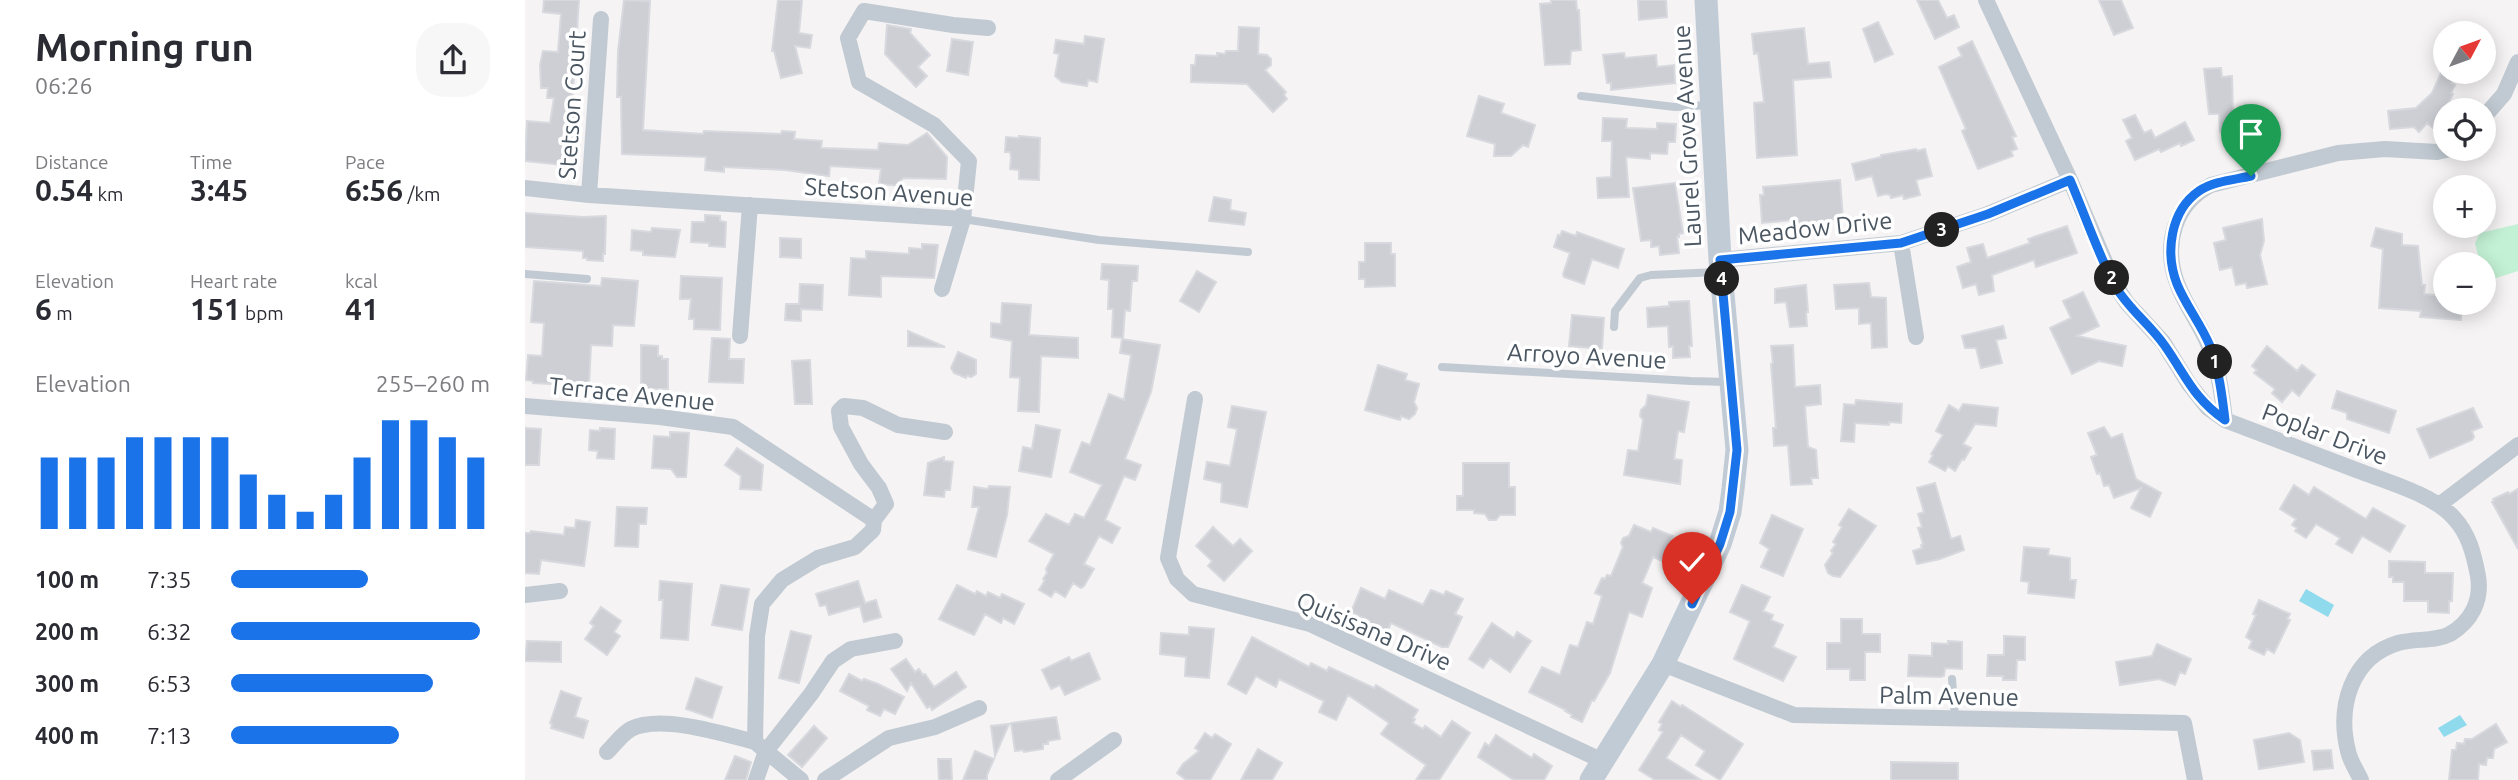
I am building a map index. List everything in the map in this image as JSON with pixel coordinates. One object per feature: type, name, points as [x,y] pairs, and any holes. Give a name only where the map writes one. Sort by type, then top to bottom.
[{"type":"street","name":"Laurel Grove Avenue","points":[[1597,770],[1664,664],[1720,544],[1730,512],[1737,450],[1721,266],[1706,0]]},
{"type":"street","name":"Poplar Drive","points":[[1986,0],[2070,180],[2115,285],[2127,303],[2162,342],[2208,408],[2225,420],[2408,490],[2439,505],[2459,524],[2474,554],[2481,590],[2477,604],[2463,625],[2439,638],[2400,643],[2385,648],[2367,660],[2355,674],[2344,711],[2344,727],[2348,753],[2361,780]]},
{"type":"street","points":[[942,289],[964,219],[969,161],[934,125],[859,82],[848,37],[864,11],[988,28]]},
{"type":"street","name":"Stetson Court","points":[[589,195],[601,19]]},
{"type":"street","points":[[2496,103],[2504,94],[2518,62]]},
{"type":"street","points":[[2225,420],[2217,367],[2200,324],[2177,284],[2172,265],[2174,226],[2188,201],[2211,185],[2338,153],[2385,149],[2433,152]]},
{"type":"street","name":"Meadow Drive","points":[[1721,266],[1901,243],[1988,214],[2070,180]]},
{"type":"street","name":"Stetson Avenue","points":[[525,188],[589,195],[964,219]]},
{"type":"street","points":[[740,336],[750,205]]},
{"type":"street","points":[[1901,243],[1916,337]]},
{"type":"street","name":"Quisisana Drive","points":[[1195,399],[1168,558],[1177,579],[1193,594],[1310,624],[1597,770]]},
{"type":"street","points":[[756,780],[761,746],[757,636],[762,604],[782,580],[818,558],[855,547],[873,530],[874,520],[884,510],[885,498],[861,464],[841,427],[839,411],[844,406],[852,405],[898,425],[945,432]]},
{"type":"street","name":"Terrace Avenue","points":[[525,406],[660,416],[733,427],[874,520]]},
{"type":"street","points":[[2439,505],[2518,445]]},
{"type":"street","points":[[525,595],[560,591]]},
{"type":"street","points":[[761,746],[811,694],[833,662],[851,649],[895,641]]},
{"type":"street","name":"Palm Avenue","points":[[1664,664],[1794,715],[2184,723],[2195,780]]},
{"type":"street","points":[[825,780],[889,738],[935,727],[979,708]]},
{"type":"street","points":[[607,751],[631,729],[662,723],[698,727],[761,746],[800,780]]},
{"type":"street","points":[[1058,780],[1114,740]]},
{"type":"lane","points":[[1581,96],[1675,107],[1711,105]]},
{"type":"lane","name":"Stetson Avenue","points":[[964,219],[1100,240],[1248,252]]},
{"type":"lane","points":[[1614,327],[1615,311],[1640,278],[1721,266]]},
{"type":"lane","points":[[525,274],[587,279]]},
{"type":"lane","name":"Arroyo Avenue","points":[[1441,368],[1731,382]]},
{"type":"lane","points":[[1952,679],[1955,718]]},
{"type":"green space","points":[[2518,224],[2518,271],[2496,278],[2496,252],[2477,252],[2475,243],[2478,238],[2496,238],[2496,229]]},
{"type":"water","points":[[2306,589],[2334,605],[2328,617],[2299,601]]},
{"type":"water","points":[[2460,715],[2467,725],[2444,737],[2438,728]]},
{"type":"building","points":[[544,0],[579,0],[572,107],[581,107],[580,123],[575,122],[572,166],[525,161],[527,121],[550,123],[554,98],[547,98],[548,88],[541,88],[540,65],[543,51],[558,52],[561,14],[543,12]]},
{"type":"building","points":[[624,0],[650,1],[643,130],[703,134],[704,131],[781,134],[782,131],[795,132],[794,139],[822,141],[821,148],[878,150],[879,143],[908,145],[927,133],[947,157],[946,179],[904,178],[901,180],[901,186],[879,184],[881,169],[830,166],[829,176],[785,170],[724,167],[724,172],[705,170],[706,157],[622,154],[621,97],[617,97],[618,51]]},
{"type":"building","points":[[778,0],[802,0],[799,33],[812,35],[810,48],[795,46],[802,73],[781,78],[772,51]]},
{"type":"building","points":[[1551,0],[1576,0],[1579,10],[1581,50],[1571,51],[1570,64],[1545,65],[1540,4],[1551,3]]},
{"type":"building","points":[[1638,0],[1666,0],[1667,17],[1639,20]]},
{"type":"building","points":[[1917,0],[1938,0],[1947,18],[1954,15],[1959,27],[1935,39]]},
{"type":"building","points":[[2099,0],[2121,0],[2133,28],[2114,35]]},
{"type":"building","points":[[1878,22],[1893,54],[1875,62],[1863,29]]},
{"type":"building","points":[[887,25],[911,29],[910,33],[930,55],[918,67],[927,76],[916,87],[885,54]]},
{"type":"building","points":[[1239,27],[1259,28],[1258,54],[1267,55],[1271,59],[1271,65],[1265,70],[1286,92],[1284,95],[1287,99],[1273,112],[1247,84],[1191,82],[1191,65],[1195,65],[1196,55],[1217,56],[1217,53],[1238,51]]},
{"type":"building","points":[[1804,28],[1808,64],[1829,62],[1831,77],[1793,80],[1797,155],[1757,158],[1754,103],[1764,102],[1758,53],[1754,54],[1752,34]]},
{"type":"building","points":[[1085,36],[1104,39],[1097,82],[1088,80],[1087,86],[1062,82],[1055,76],[1059,54],[1054,53],[1056,40],[1084,44]]},
{"type":"building","points":[[952,39],[973,42],[968,75],[947,71]]},
{"type":"building","points":[[1972,41],[2016,136],[2012,137],[2017,149],[2011,151],[2013,156],[1978,169],[1962,131],[1966,129],[1939,67],[1962,56],[1958,48]]},
{"type":"building","points":[[1624,53],[1625,58],[1656,55],[1657,67],[1674,65],[1675,83],[1611,90],[1611,83],[1607,83],[1603,55]]},
{"type":"building","points":[[2221,68],[2222,77],[2232,76],[2233,114],[2242,113],[2242,131],[2220,132],[2219,114],[2209,114],[2204,69]]},
{"type":"building","points":[[2436,84],[2455,85],[2451,98],[2433,98],[2433,128],[2427,123],[2419,132],[2414,127],[2390,129],[2388,111],[2416,108],[2432,93]]},
{"type":"building","points":[[1479,96],[1504,104],[1501,113],[1535,125],[1528,147],[1523,145],[1511,156],[1494,156],[1495,144],[1467,136]]},
{"type":"building","points":[[2135,115],[2144,133],[2151,130],[2155,138],[2185,122],[2194,140],[2161,152],[2159,149],[2135,160],[2126,141],[2132,138],[2123,120]]},
{"type":"building","points":[[1603,118],[1627,119],[1626,128],[1657,129],[1657,123],[1676,124],[1675,142],[1668,142],[1667,154],[1650,153],[1650,159],[1626,157],[1629,197],[1598,198],[1597,178],[1611,177],[1612,141],[1602,141]]},
{"type":"building","points":[[1006,137],[1040,138],[1039,180],[1019,179],[1019,170],[1010,169],[1010,152],[1005,152]]},
{"type":"building","points":[[1925,149],[1932,176],[1916,180],[1920,195],[1904,199],[1903,195],[1891,198],[1886,194],[1878,196],[1872,176],[1856,180],[1852,164],[1881,155]]},
{"type":"building","points":[[1840,180],[1843,218],[1792,225],[1792,220],[1762,223],[1760,195],[1764,195],[1763,187]]},
{"type":"building","points":[[1675,183],[1683,233],[1677,237],[1679,253],[1660,255],[1659,246],[1651,247],[1651,240],[1641,241],[1633,188]]},
{"type":"building","points":[[1214,197],[1231,200],[1230,210],[1246,213],[1244,225],[1209,221]]},
{"type":"building","points":[[525,213],[606,216],[603,261],[583,258],[583,251],[525,247]]},
{"type":"building","points":[[705,215],[720,216],[720,221],[726,222],[725,247],[691,242],[692,222],[705,222]]},
{"type":"building","points":[[2262,219],[2264,241],[2260,255],[2267,284],[2247,288],[2246,283],[2236,285],[2232,267],[2220,270],[2214,243],[2226,240],[2223,228]]},
{"type":"building","points":[[2067,226],[2077,253],[2036,267],[2034,260],[1992,275],[1994,291],[1979,295],[1976,284],[1963,288],[1957,267],[1971,262],[1967,248],[1983,244],[1987,258],[2030,243],[2028,239]]},
{"type":"building","points":[[652,228],[680,230],[675,257],[643,255],[643,251],[631,250],[632,230],[651,232]]},
{"type":"building","points":[[2376,228],[2402,234],[2402,245],[2418,246],[2422,285],[2425,285],[2424,294],[2433,295],[2433,315],[2461,315],[2461,320],[2420,317],[2421,311],[2379,308],[2383,249],[2371,246]]},
{"type":"building","points":[[1562,231],[1576,236],[1577,232],[1624,249],[1618,268],[1592,259],[1584,284],[1564,277],[1570,253],[1554,247]]},
{"type":"building","points":[[780,238],[801,239],[801,258],[780,257]]},
{"type":"building","points":[[1365,243],[1391,243],[1391,254],[1395,254],[1395,286],[1365,287],[1365,279],[1359,279],[1359,262],[1365,262]]},
{"type":"building","points":[[922,244],[938,245],[934,278],[881,276],[881,297],[849,295],[851,258],[866,259],[866,251],[909,254],[909,248],[922,249]]},
{"type":"building","points":[[1102,264],[1138,266],[1137,281],[1132,281],[1130,311],[1125,310],[1123,338],[1112,337],[1113,309],[1108,309],[1109,280],[1101,279]]},
{"type":"building","points":[[1197,271],[1216,282],[1199,312],[1180,301]]},
{"type":"building","points":[[681,276],[722,278],[720,330],[694,329],[694,319],[689,319],[691,299],[680,299]]},
{"type":"building","points":[[602,278],[638,281],[634,326],[613,325],[612,346],[591,345],[589,386],[533,383],[526,380],[528,355],[542,356],[544,323],[531,322],[534,281],[601,286]]},
{"type":"building","points":[[1869,283],[1871,297],[1886,298],[1887,347],[1872,348],[1871,323],[1859,324],[1859,308],[1836,309],[1834,285]]},
{"type":"building","points":[[800,284],[823,285],[822,310],[801,309],[801,321],[785,320],[786,304],[799,304]]},
{"type":"building","points":[[1806,285],[1807,326],[1790,327],[1786,302],[1775,303],[1775,289]]},
{"type":"building","points":[[2083,292],[2099,326],[2077,336],[2126,346],[2122,366],[2099,361],[2072,374],[2050,328],[2071,318],[2063,301]]},
{"type":"building","points":[[1689,301],[1692,346],[1689,346],[1690,357],[1673,358],[1673,346],[1669,347],[1668,326],[1648,327],[1647,308],[1669,306],[1669,302]]},
{"type":"building","points":[[1002,303],[1031,305],[1029,335],[1078,338],[1078,358],[1041,356],[1039,412],[1018,411],[1020,378],[1010,377],[1012,341],[991,337],[991,323],[1001,324]]},
{"type":"building","points":[[1572,315],[1604,318],[1602,349],[1569,346]]},
{"type":"building","points":[[2003,326],[2006,338],[1996,340],[2002,363],[1981,368],[1976,348],[1965,348],[1962,336]]},
{"type":"building","points":[[908,331],[945,347],[908,346]]},
{"type":"building","points":[[712,338],[730,339],[729,359],[744,359],[743,383],[709,382]]},
{"type":"building","points":[[1122,339],[1160,345],[1151,392],[1125,459],[1141,465],[1135,480],[1124,476],[1105,520],[1120,528],[1112,543],[1099,536],[1084,564],[1094,569],[1084,586],[1081,588],[1073,583],[1065,597],[1055,591],[1051,597],[1039,590],[1054,554],[1029,541],[1046,514],[1069,525],[1075,514],[1084,518],[1102,485],[1070,472],[1082,442],[1090,445],[1109,394],[1124,400],[1131,355],[1120,353]]},
{"type":"building","points":[[641,345],[658,346],[658,356],[668,359],[668,389],[641,389]]},
{"type":"building","points":[[1793,345],[1795,387],[1820,385],[1821,404],[1805,406],[1808,447],[1816,450],[1818,478],[1811,478],[1812,484],[1791,485],[1788,445],[1774,446],[1773,428],[1776,428],[1771,346]]},
{"type":"building","points":[[2267,346],[2297,371],[2302,365],[2315,375],[2299,396],[2292,390],[2282,402],[2272,393],[2275,389],[2254,373],[2257,370],[2252,366]]},
{"type":"building","points":[[958,352],[976,360],[976,374],[971,377],[967,375],[966,378],[954,373],[951,368]]},
{"type":"building","points":[[810,360],[812,404],[795,404],[792,361]]},
{"type":"building","points":[[1378,365],[1407,374],[1405,380],[1419,384],[1414,402],[1417,408],[1409,419],[1401,416],[1400,420],[1365,410]]},
{"type":"building","points":[[2337,391],[2396,411],[2389,433],[2347,419],[2347,413],[2332,408]]},
{"type":"building","points":[[1648,395],[1689,402],[1684,432],[1678,431],[1674,459],[1682,460],[1680,484],[1624,475],[1628,450],[1638,451],[1643,420],[1640,416],[1641,410],[1646,405]]},
{"type":"building","points":[[1856,400],[1902,404],[1901,423],[1855,423],[1854,442],[1841,441],[1844,404],[1855,405]]},
{"type":"building","points":[[1963,404],[1998,408],[1996,426],[1975,424],[1963,444],[1971,448],[1964,460],[1962,459],[1955,471],[1948,466],[1945,471],[1929,462],[1943,435],[1936,431],[1949,405],[1959,411]]},
{"type":"building","points":[[1232,406],[1266,412],[1247,507],[1221,502],[1222,483],[1204,479],[1207,462],[1230,466],[1237,429],[1228,427]]},
{"type":"building","points":[[2473,408],[2482,427],[2472,431],[2472,440],[2430,458],[2417,429]]},
{"type":"building","points":[[1036,425],[1060,430],[1051,477],[1019,471],[1023,447],[1032,449]]},
{"type":"building","points":[[2104,427],[2111,438],[2122,434],[2136,479],[2161,493],[2150,517],[2131,508],[2141,488],[2114,498],[2109,485],[2104,486],[2100,473],[2097,474],[2091,457],[2097,455],[2088,433]]},
{"type":"building","points":[[525,428],[541,429],[539,465],[525,465]]},
{"type":"building","points":[[600,428],[615,429],[614,459],[597,458],[598,451],[589,450],[590,430],[600,431]]},
{"type":"building","points":[[670,432],[689,433],[686,477],[677,477],[671,469],[652,468],[654,436],[670,437]]},
{"type":"building","points":[[737,448],[763,465],[761,490],[740,489],[741,476],[725,465]]},
{"type":"building","points":[[944,457],[944,461],[953,462],[950,490],[945,490],[944,497],[924,495],[928,463]]},
{"type":"building","points":[[1463,463],[1509,463],[1509,487],[1515,487],[1515,515],[1500,515],[1496,520],[1489,520],[1485,514],[1474,513],[1474,510],[1457,510],[1457,496],[1463,496]]},
{"type":"building","points":[[1935,483],[1951,539],[1960,536],[1964,550],[1917,564],[1913,551],[1922,548],[1918,528],[1922,527],[1918,514],[1924,512],[1917,488]]},
{"type":"building","points":[[2294,485],[2309,495],[2314,487],[2366,519],[2373,508],[2405,526],[2390,552],[2362,536],[2352,553],[2336,544],[2340,538],[2316,524],[2306,538],[2295,531],[2297,528],[2292,525],[2296,519],[2280,509]]},
{"type":"building","points":[[989,486],[1010,487],[1007,515],[996,557],[968,549],[979,507],[972,507],[974,487],[988,489]]},
{"type":"building","points":[[2518,489],[2518,549],[2492,502],[2493,499]]},
{"type":"building","points":[[617,507],[647,508],[646,524],[639,524],[638,547],[615,546]]},
{"type":"building","points":[[1849,509],[1876,526],[1840,577],[1833,576],[1828,573],[1825,565],[1833,553],[1831,551],[1836,544],[1833,542],[1842,527],[1839,525]]},
{"type":"building","points":[[1772,515],[1803,529],[1783,576],[1761,567],[1769,549],[1760,543]]},
{"type":"building","points":[[576,520],[590,522],[584,566],[541,560],[539,574],[525,573],[525,533],[531,531],[564,535],[565,527],[575,528]]},
{"type":"building","points":[[1634,525],[1651,532],[1653,528],[1673,536],[1662,561],[1653,557],[1642,583],[1652,588],[1642,617],[1629,612],[1610,673],[1594,701],[1592,700],[1582,722],[1571,717],[1566,710],[1529,692],[1542,667],[1560,675],[1570,645],[1578,647],[1587,622],[1593,624],[1602,596],[1595,593],[1602,578],[1611,576],[1623,547],[1623,538],[1629,536]]},
{"type":"building","points":[[1213,527],[1233,546],[1240,539],[1252,551],[1224,581],[1208,566],[1212,561],[1196,546]]},
{"type":"building","points":[[2024,547],[2049,549],[2048,555],[2070,558],[2070,580],[2076,580],[2074,598],[2028,593],[2029,582],[2021,581]]},
{"type":"building","points":[[2389,561],[2425,562],[2425,573],[2453,573],[2449,613],[2428,612],[2428,601],[2404,601],[2404,582],[2393,582],[2393,577],[2389,577]]},
{"type":"building","points":[[660,581],[692,584],[688,640],[661,638],[663,600],[659,600]]},
{"type":"building","points":[[858,581],[865,603],[876,600],[881,617],[864,622],[860,606],[829,615],[826,605],[820,606],[816,594]]},
{"type":"building","points":[[721,585],[749,589],[742,630],[712,625]]},
{"type":"building","points":[[957,585],[975,594],[977,591],[986,596],[988,592],[1000,598],[1002,594],[1024,604],[1014,624],[1003,618],[1001,623],[985,614],[974,635],[939,619]]},
{"type":"building","points":[[1742,585],[1770,597],[1763,611],[1773,615],[1771,620],[1783,625],[1773,647],[1796,657],[1783,681],[1734,659],[1750,621],[1730,612]]},
{"type":"building","points":[[1361,588],[1385,599],[1389,590],[1423,605],[1431,590],[1444,595],[1446,591],[1463,599],[1455,614],[1462,617],[1448,647],[1442,647],[1391,623],[1386,635],[1368,626],[1370,621],[1351,612]]},
{"type":"building","points":[[2259,600],[2290,614],[2287,619],[2290,620],[2274,653],[2267,649],[2264,655],[2249,648],[2252,641],[2246,637],[2256,615],[2253,614]]},
{"type":"building","points":[[601,607],[621,621],[614,632],[620,636],[607,655],[585,639],[594,626],[590,623]]},
{"type":"building","points":[[1841,619],[1862,619],[1862,634],[1880,634],[1880,652],[1865,652],[1865,680],[1850,680],[1850,669],[1827,669],[1827,643],[1841,643]]},
{"type":"building","points":[[1492,623],[1514,638],[1517,632],[1531,641],[1510,672],[1490,658],[1483,668],[1469,659]]},
{"type":"building","points":[[1189,627],[1214,629],[1209,678],[1185,676],[1186,657],[1160,654],[1161,633],[1189,635]]},
{"type":"building","points":[[791,631],[811,636],[799,683],[779,678]]},
{"type":"building","points":[[2004,636],[2025,637],[2025,660],[2017,660],[2016,680],[2003,680],[2003,676],[1987,676],[1988,655],[2004,655]]},
{"type":"building","points":[[1252,637],[1309,667],[1311,663],[1327,671],[1329,667],[1374,688],[1376,685],[1418,710],[1413,723],[1423,729],[1425,726],[1441,737],[1452,721],[1470,733],[1439,780],[1416,780],[1426,765],[1381,734],[1389,723],[1348,695],[1336,720],[1319,712],[1324,701],[1279,679],[1276,687],[1256,676],[1246,694],[1228,684]]},
{"type":"building","points":[[527,641],[561,642],[561,662],[525,661]]},
{"type":"building","points":[[1948,641],[1962,642],[1962,669],[1945,668],[1944,676],[1940,677],[1908,676],[1909,655],[1932,656],[1932,643],[1948,644]]},
{"type":"building","points":[[2157,644],[2191,659],[2185,674],[2180,672],[2175,685],[2159,679],[2120,685],[2116,662],[2152,656]]},
{"type":"building","points":[[1089,653],[1100,679],[1065,695],[1060,685],[1051,689],[1042,670],[1069,657],[1071,661]]},
{"type":"building","points":[[906,659],[915,672],[919,669],[925,674],[934,687],[956,672],[966,687],[932,710],[930,706],[927,708],[911,683],[907,691],[891,669]]},
{"type":"building","points":[[849,674],[904,697],[895,714],[884,709],[880,716],[867,710],[869,706],[840,691]]},
{"type":"building","points":[[696,678],[722,687],[712,718],[686,709]]},
{"type":"building","points":[[561,691],[581,698],[575,717],[588,721],[583,738],[551,728],[550,723]]},
{"type":"building","points":[[1672,701],[1743,744],[1720,780],[1696,765],[1705,751],[1681,735],[1666,758],[1701,780],[1655,780],[1639,770],[1663,732],[1659,730],[1662,724],[1659,722]]},
{"type":"building","points":[[1056,717],[1060,739],[1048,741],[1048,744],[1043,744],[1043,749],[1015,751],[1011,723]]},
{"type":"building","points":[[1009,724],[995,756],[991,726]]},
{"type":"building","points":[[2496,724],[2507,742],[2494,749],[2493,758],[2487,758],[2486,765],[2479,764],[2478,780],[2449,780],[2452,750],[2456,750],[2457,743],[2464,744],[2465,739],[2472,739]]},
{"type":"building","points":[[814,726],[827,738],[802,767],[788,755]]},
{"type":"building","points":[[1205,733],[1212,738],[1215,734],[1231,744],[1210,780],[1186,780],[1177,773],[1183,764],[1199,751],[1195,748]]},
{"type":"building","points":[[2289,733],[2300,740],[2304,762],[2259,769],[2254,740]]},
{"type":"building","points":[[1496,735],[1532,758],[1534,754],[1552,766],[1544,780],[1514,780],[1478,757],[1485,743],[1489,746]]},
{"type":"building","points":[[1258,749],[1282,763],[1272,780],[1241,780]]},
{"type":"building","points":[[2331,750],[2333,768],[2314,770],[2312,751]]},
{"type":"building","points":[[975,751],[994,759],[987,780],[963,780]]},
{"type":"building","points":[[735,756],[751,762],[746,780],[725,780]]},
{"type":"building","points":[[938,759],[951,759],[952,780],[939,780]]},
{"type":"building","points":[[1891,762],[1958,763],[1958,780],[1891,780]]},
{"type":"route","points":[[1692,604],[1720,544],[1730,512],[1737,450],[1720,260],[1901,243],[1988,214],[2070,180],[2115,285],[2127,303],[2162,342],[2208,408],[2225,420],[2217,367],[2200,324],[2177,284],[2171,248],[2174,226],[2180,212],[2199,191],[2223,181],[2251,176]]}]
